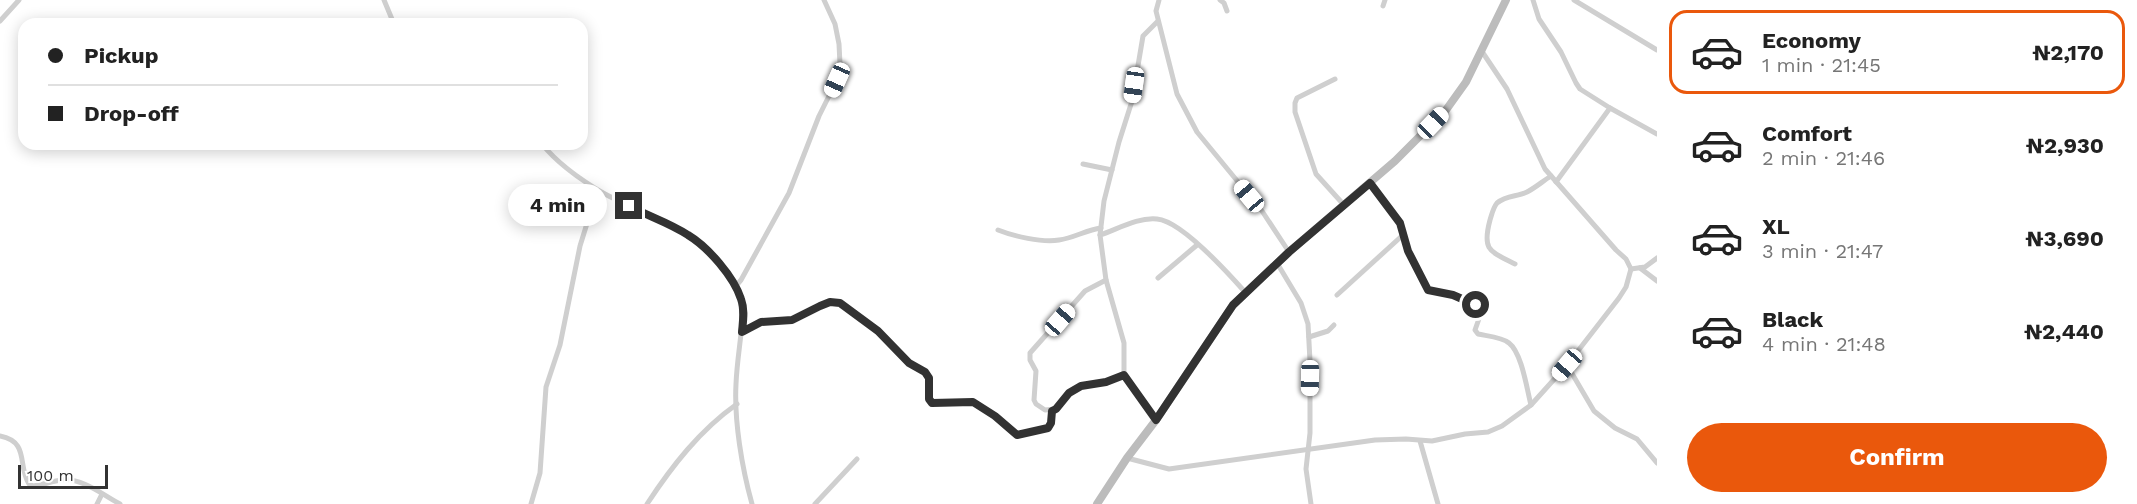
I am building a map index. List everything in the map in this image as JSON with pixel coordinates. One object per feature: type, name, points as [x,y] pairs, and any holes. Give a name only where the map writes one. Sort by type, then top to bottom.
[{"type":"main road","points":[[1097,504],[1233,305],[1289,252],[1395,161],[1446,110],[1466,82],[1506,0]]},
{"type":"street","points":[[0,21],[19,0]]},
{"type":"street","points":[[384,0],[392,18]]},
{"type":"street","points":[[735,287],[789,193],[811,135],[837,80],[840,64],[839,44],[835,24],[824,0]]},
{"type":"street","points":[[1159,0],[1156,11],[1177,94],[1197,132],[1262,211],[1289,252]]},
{"type":"street","points":[[1220,0],[1227,11]]},
{"type":"street","points":[[1533,0],[1539,19],[1565,58],[1580,89],[1657,134]]},
{"type":"street","points":[[1574,0],[1657,50]]},
{"type":"street","points":[[1156,420],[1124,375],[1124,343],[1106,280],[1100,231],[1104,201],[1132,101],[1143,36],[1158,21]]},
{"type":"street","points":[[1127,458],[1169,469],[1375,440],[1432,441],[1488,432],[1509,422],[1531,405],[1567,365],[1619,298],[1626,287],[1631,269],[1626,259],[1551,176],[1540,159],[1508,89],[1481,50]]},
{"type":"street","points":[[1335,79],[1298,98],[1295,103],[1295,112],[1316,174],[1344,206]]},
{"type":"street","points":[[1556,182],[1610,108]]},
{"type":"street","points":[[548,150],[559,162],[603,193],[688,235],[706,248],[735,287],[741,298],[743,309],[736,384],[737,404],[742,458],[752,504]]},
{"type":"street","points":[[1083,164],[1112,170]]},
{"type":"street","points":[[1515,264],[1487,248],[1486,234],[1494,207],[1510,195],[1526,193],[1551,176]]},
{"type":"street","points":[[1370,183],[1400,223],[1408,251],[1428,290],[1453,295],[1476,305],[1481,309],[1475,330],[1478,334],[1508,342],[1512,346],[1521,365],[1531,405]]},
{"type":"street","points":[[531,504],[540,472],[546,387],[562,336],[580,246],[589,217],[603,193]]},
{"type":"street","points":[[998,230],[1012,236],[1052,241],[1086,230],[1100,231],[1138,220],[1157,219],[1169,222],[1231,276],[1245,292]]},
{"type":"street","points":[[1337,295],[1404,234]]},
{"type":"street","points":[[1158,278],[1197,245]]},
{"type":"street","points":[[1631,269],[1640,268],[1657,258]]},
{"type":"street","points":[[1277,263],[1301,303],[1308,324],[1310,361],[1306,469],[1311,504]]},
{"type":"street","points":[[1640,268],[1657,281]]},
{"type":"street","points":[[1106,280],[1086,291],[1030,353],[1030,360],[1036,371],[1034,400],[1045,410],[1052,411],[1069,393],[1081,386],[1106,382],[1124,375]]},
{"type":"street","points":[[742,332],[761,322],[792,320],[830,302],[840,303],[878,331],[909,363],[925,372],[929,378],[929,399],[932,403],[973,402],[995,416],[1017,435],[1048,428],[1052,411]]},
{"type":"street","points":[[1309,337],[1328,331],[1334,325]]},
{"type":"street","points":[[1567,365],[1594,411],[1615,428],[1637,439],[1657,463]]},
{"type":"street","points":[[646,504],[687,450],[717,418],[737,404]]},
{"type":"street","points":[[0,436],[17,443],[20,448],[24,474],[29,484],[39,485],[64,479],[74,480],[86,484],[120,504]]},
{"type":"street","points":[[1420,441],[1438,504]]},
{"type":"street","points":[[815,504],[857,459]]},
{"type":"street","points":[[97,504],[102,494]]},
{"type":"route","points":[[629,206],[688,235],[706,248],[741,298],[742,332],[761,322],[792,320],[830,302],[840,303],[878,331],[909,363],[925,372],[929,378],[930,402],[973,402],[995,416],[1017,435],[1033,430],[1046,430],[1051,423],[1052,411],[1069,393],[1081,386],[1106,382],[1124,375],[1156,420],[1233,305],[1289,252],[1370,183],[1400,223],[1408,251],[1428,290],[1453,295],[1476,305]]}]
